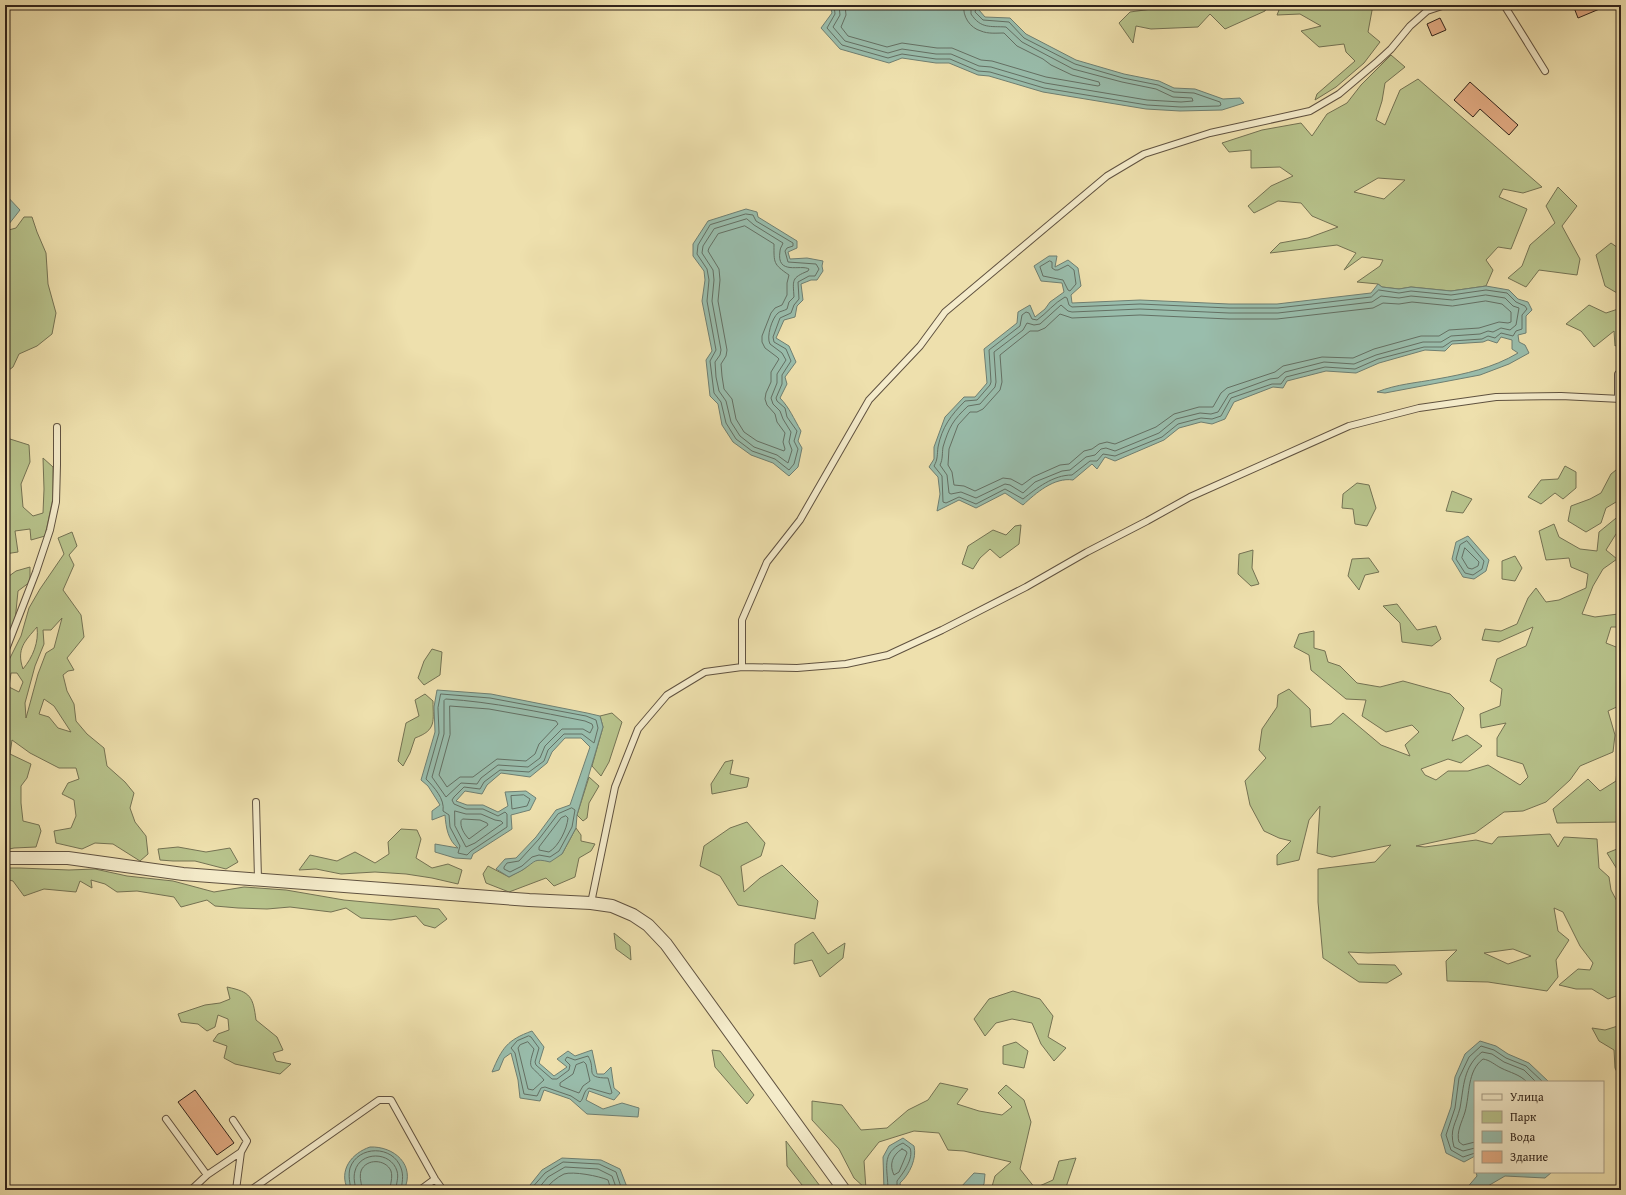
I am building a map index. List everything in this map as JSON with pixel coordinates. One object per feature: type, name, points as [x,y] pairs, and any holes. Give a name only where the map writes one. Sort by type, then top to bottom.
[{"type":"street","points":[[5,858],[68,858],[183,874],[529,900],[591,903],[612,906],[633,915],[648,925],[666,944],[844,1190]]},
{"type":"lane","points":[[742,667],[742,620],[768,562],[800,520],[869,400],[920,346],[945,312],[1107,176],[1144,154],[1210,133],[1310,111],[1338,94],[1372,66],[1391,49],[1410,26],[1427,11],[1445,5]]},
{"type":"lane","points":[[1504,5],[1545,71]]},
{"type":"lane","points":[[591,903],[615,787],[638,729],[667,695],[705,672],[742,667],[797,668],[846,664],[888,655],[1026,588],[1087,552],[1190,497],[1349,426],[1419,408],[1496,397],[1560,396],[1619,399],[1618,374],[1621,371]]},
{"type":"lane","points":[[5,652],[36,572],[50,530],[56,502],[58,465],[57,427]]},
{"type":"lane","points":[[256,802],[258,879]]},
{"type":"lane","points":[[251,1190],[379,1100],[391,1100],[435,1179],[443,1190]]},
{"type":"lane","points":[[166,1119],[207,1175]]},
{"type":"lane","points":[[233,1120],[247,1141],[241,1152],[236,1190]]},
{"type":"lane","points":[[191,1190],[207,1175],[241,1152]]},
{"type":"lane","points":[[420,1190],[435,1179]]},
{"type":"green space","points":[[1153,5],[1268,5],[1265,11],[1225,29],[1210,14],[1198,27],[1151,29],[1136,26],[1133,43],[1119,23],[1130,12],[1152,9]]},
{"type":"green space","points":[[1281,5],[1373,5],[1368,32],[1380,42],[1364,63],[1336,87],[1315,100],[1317,94],[1355,61],[1346,52],[1344,44],[1319,47],[1301,31],[1321,26],[1300,14],[1277,15]]},
{"type":"green space","points":[[1391,55],[1405,67],[1385,83],[1382,101],[1376,120],[1385,125],[1400,90],[1418,79],[1542,187],[1523,193],[1503,189],[1499,197],[1527,209],[1511,249],[1498,247],[1486,260],[1493,270],[1486,286],[1451,291],[1411,287],[1399,289],[1382,287],[1378,284],[1357,282],[1380,266],[1383,260],[1362,257],[1344,270],[1356,253],[1337,245],[1270,253],[1280,243],[1308,238],[1338,227],[1312,216],[1301,203],[1278,201],[1254,213],[1248,206],[1271,186],[1293,176],[1280,167],[1251,168],[1251,150],[1229,152],[1222,143],[1262,130],[1301,123],[1312,136],[1327,114],[1347,103],[1361,85]],"holes":[[[1378,178],[1405,180],[1384,199],[1354,192]]]},
{"type":"green space","points":[[1558,187],[1577,206],[1562,226],[1580,259],[1577,275],[1539,270],[1526,287],[1508,278],[1522,266],[1530,245],[1555,223],[1546,206]]},
{"type":"green space","points":[[24,217],[32,217],[46,253],[48,284],[56,313],[52,334],[37,346],[19,354],[13,367],[5,373],[5,231],[16,228]]},
{"type":"green space","points":[[1611,243],[1621,250],[1621,290],[1617,293],[1605,286],[1596,255]]},
{"type":"green space","points":[[1589,305],[1606,313],[1618,309],[1621,317],[1621,343],[1615,346],[1614,331],[1594,347],[1581,331],[1566,324]]},
{"type":"green space","points":[[10,439],[29,445],[30,462],[21,484],[23,507],[33,516],[43,513],[43,458],[53,467],[53,498],[45,536],[31,540],[30,529],[15,531],[18,552],[5,554],[5,443]]},
{"type":"green space","points":[[1565,466],[1576,472],[1576,488],[1563,499],[1555,493],[1541,504],[1528,497],[1541,480],[1558,479]]},
{"type":"green space","points":[[1621,466],[1621,499],[1606,508],[1601,523],[1586,532],[1568,521],[1571,506],[1601,493],[1611,474]]},
{"type":"green space","points":[[1357,483],[1369,485],[1376,508],[1367,526],[1355,524],[1353,509],[1342,508],[1343,494]]},
{"type":"green space","points":[[1452,491],[1472,499],[1463,513],[1446,511]]},
{"type":"green space","points":[[1621,514],[1621,528],[1606,550],[1617,559],[1603,569],[1593,586],[1582,614],[1595,617],[1618,614],[1621,615],[1621,627],[1611,627],[1606,643],[1621,649],[1621,705],[1608,711],[1615,735],[1613,752],[1580,766],[1570,780],[1546,802],[1523,811],[1504,812],[1475,833],[1416,846],[1425,847],[1476,840],[1492,844],[1498,837],[1550,834],[1558,847],[1564,837],[1597,839],[1599,868],[1609,877],[1611,890],[1621,909],[1621,997],[1619,995],[1608,999],[1592,989],[1576,989],[1559,985],[1578,969],[1590,970],[1593,963],[1580,946],[1563,912],[1554,908],[1558,931],[1569,940],[1556,960],[1558,977],[1547,991],[1488,982],[1447,981],[1446,961],[1457,950],[1368,953],[1348,952],[1358,964],[1395,965],[1402,974],[1387,983],[1359,982],[1323,958],[1318,902],[1318,869],[1375,862],[1391,845],[1332,857],[1317,853],[1320,806],[1309,820],[1299,860],[1277,865],[1277,855],[1291,841],[1279,838],[1264,831],[1250,805],[1245,781],[1266,758],[1259,750],[1262,729],[1277,707],[1278,695],[1289,689],[1310,709],[1311,727],[1331,724],[1343,713],[1381,745],[1410,756],[1405,745],[1419,732],[1412,725],[1386,732],[1362,716],[1366,700],[1346,699],[1311,670],[1309,655],[1294,647],[1299,634],[1314,631],[1314,648],[1325,651],[1328,662],[1340,666],[1357,683],[1380,687],[1403,681],[1450,694],[1464,708],[1452,741],[1467,735],[1482,746],[1461,763],[1448,759],[1421,769],[1425,775],[1436,780],[1448,771],[1468,771],[1488,765],[1520,785],[1528,777],[1523,764],[1497,756],[1497,738],[1506,723],[1481,728],[1480,714],[1500,706],[1502,689],[1490,681],[1497,659],[1526,646],[1533,627],[1499,642],[1482,640],[1485,629],[1501,631],[1517,624],[1528,598],[1536,588],[1546,602],[1559,600],[1586,588],[1588,574],[1571,567],[1569,558],[1546,560],[1539,531],[1554,524],[1559,537],[1580,549],[1597,551],[1599,532]],"holes":[[[1513,949],[1531,956],[1508,964],[1484,953]]]},
{"type":"green space","points":[[1021,525],[1019,544],[1000,558],[990,549],[980,558],[973,569],[962,564],[968,546],[993,530],[1006,535],[1015,526]]},
{"type":"green space","points":[[72,532],[77,546],[69,555],[74,565],[63,590],[81,615],[84,637],[67,658],[74,670],[68,671],[63,675],[67,691],[74,704],[76,721],[87,734],[104,748],[107,766],[125,782],[134,793],[130,808],[135,822],[146,836],[148,854],[140,861],[113,844],[95,843],[82,849],[56,843],[54,831],[71,828],[76,816],[74,800],[62,794],[68,783],[79,779],[76,768],[59,768],[30,753],[12,740],[10,754],[31,764],[27,778],[21,786],[23,821],[39,825],[41,831],[36,847],[5,850],[5,668],[21,636],[29,608],[64,554],[58,538]],"holes":[[[62,618],[54,648],[46,653],[38,674],[26,718],[25,703],[35,666],[44,644],[43,630],[51,630]],[[37,627],[36,644],[30,659],[23,669],[21,662],[21,651],[25,641]],[[11,673],[17,673],[23,682],[19,692],[9,687]],[[44,699],[54,706],[71,732],[58,728],[49,717],[39,714]]]},
{"type":"green space","points":[[1253,550],[1252,568],[1259,584],[1251,586],[1238,574],[1239,554]]},
{"type":"green space","points":[[1515,556],[1522,568],[1515,581],[1502,579],[1502,561]]},
{"type":"green space","points":[[1369,558],[1379,572],[1365,575],[1359,590],[1348,576],[1352,559]]},
{"type":"green space","points":[[30,567],[30,582],[18,591],[15,621],[5,639],[5,579],[16,571]]},
{"type":"green space","points":[[1397,604],[1417,630],[1436,626],[1441,639],[1432,646],[1402,642],[1400,623],[1383,606]]},
{"type":"green space","points":[[432,649],[442,652],[440,675],[424,685],[418,678],[424,661]]},
{"type":"green space","points":[[425,694],[433,701],[432,724],[427,732],[415,738],[410,753],[403,766],[398,761],[406,723],[419,716],[415,700]]},
{"type":"green space","points":[[612,713],[622,722],[609,762],[601,776],[592,766],[603,727],[600,716]]},
{"type":"green space","points":[[1621,758],[1621,822],[1557,823],[1553,809],[1588,779],[1600,791],[1616,781],[1618,759]]},
{"type":"green space","points":[[733,760],[730,774],[749,778],[747,787],[712,794],[711,784],[725,762]]},
{"type":"green space","points":[[589,777],[599,786],[589,803],[587,818],[583,821],[577,815]]},
{"type":"green space","points":[[747,822],[765,843],[761,856],[741,866],[744,892],[760,878],[782,865],[818,901],[815,919],[738,905],[720,876],[700,866],[704,846],[730,828]]},
{"type":"green space","points":[[576,828],[581,835],[581,841],[595,844],[591,851],[579,858],[575,877],[554,886],[546,878],[509,892],[486,883],[483,874],[488,866],[509,877],[524,869],[533,861],[562,854]]},
{"type":"green space","points":[[401,829],[417,830],[421,839],[416,858],[432,868],[448,864],[462,870],[458,884],[406,874],[375,872],[341,874],[316,869],[299,870],[310,855],[337,861],[355,852],[375,863],[389,854],[388,842]]},
{"type":"green space","points":[[1621,845],[1620,874],[1607,853],[1617,849]]},
{"type":"green space","points":[[178,847],[206,852],[230,848],[238,862],[226,869],[195,861],[160,860],[158,849]]},
{"type":"green space","points":[[5,868],[69,870],[95,869],[127,876],[173,881],[214,892],[244,887],[286,890],[344,900],[439,909],[447,919],[435,928],[424,925],[416,916],[391,920],[361,918],[346,908],[331,912],[290,907],[267,909],[238,908],[215,906],[207,900],[181,907],[174,897],[137,891],[117,892],[105,884],[91,880],[92,888],[80,881],[76,892],[44,889],[24,896],[13,881],[5,879]]},
{"type":"green space","points":[[813,932],[828,954],[845,943],[843,958],[820,977],[812,960],[794,964],[795,944]]},
{"type":"green space","points":[[614,933],[630,946],[631,960],[616,949]]},
{"type":"green space","points":[[227,987],[241,991],[249,997],[254,1006],[256,1020],[277,1037],[283,1050],[273,1053],[276,1061],[291,1064],[280,1074],[235,1064],[224,1058],[227,1046],[213,1041],[218,1034],[229,1030],[228,1019],[218,1015],[215,1027],[207,1031],[198,1024],[181,1022],[178,1014],[230,999]]},
{"type":"green space","points":[[1013,991],[1040,999],[1053,1016],[1048,1037],[1066,1048],[1054,1061],[1041,1044],[1032,1023],[1012,1019],[996,1023],[985,1036],[974,1019],[989,999]]},
{"type":"green space","points":[[1621,1025],[1621,1080],[1615,1068],[1614,1050],[1599,1041],[1592,1028],[1605,1030]]},
{"type":"green space","points":[[1016,1042],[1028,1051],[1024,1068],[1003,1064],[1003,1046]]},
{"type":"green space","points":[[712,1050],[720,1051],[754,1095],[747,1104],[715,1067]]},
{"type":"green space","points":[[940,1083],[968,1089],[957,1104],[979,1111],[1002,1115],[1012,1107],[998,1093],[1006,1085],[1024,1100],[1031,1122],[1020,1169],[1035,1188],[1053,1180],[1059,1161],[1076,1158],[1065,1190],[991,1190],[995,1176],[1011,1162],[964,1151],[948,1150],[939,1133],[914,1131],[879,1142],[864,1161],[866,1189],[854,1178],[839,1149],[812,1120],[812,1101],[842,1105],[861,1130],[887,1128],[908,1110],[928,1100]]},
{"type":"green space","points":[[786,1141],[823,1190],[806,1190],[787,1166]]},
{"type":"water","points":[[830,5],[981,5],[979,10],[985,17],[1010,18],[1026,34],[1076,60],[1124,74],[1159,81],[1174,88],[1195,89],[1223,99],[1240,98],[1244,103],[1222,110],[1180,111],[1146,109],[1043,92],[989,76],[978,75],[949,63],[936,63],[902,58],[889,63],[840,49],[821,28],[832,13]]},
{"type":"water","points":[[5,194],[20,210],[5,229]]},
{"type":"water","points":[[746,209],[757,212],[758,217],[797,241],[797,248],[788,252],[790,259],[807,258],[823,261],[823,271],[817,280],[811,280],[801,284],[803,300],[797,306],[795,317],[784,320],[776,338],[789,346],[796,362],[785,377],[787,384],[780,398],[789,409],[801,431],[798,441],[802,448],[798,467],[789,476],[773,463],[751,455],[733,442],[722,425],[718,404],[710,396],[706,360],[712,351],[702,301],[705,280],[704,271],[693,256],[693,244],[708,221]]},
{"type":"water","points":[[1049,256],[1057,256],[1055,267],[1068,260],[1078,268],[1081,286],[1071,295],[1072,303],[1140,300],[1229,304],[1277,304],[1371,293],[1378,284],[1382,287],[1399,289],[1411,287],[1451,291],[1486,286],[1509,290],[1518,299],[1528,302],[1532,310],[1526,316],[1526,333],[1518,335],[1519,342],[1525,345],[1529,353],[1509,364],[1480,375],[1385,393],[1377,392],[1399,385],[1479,370],[1499,363],[1518,353],[1512,349],[1512,340],[1501,337],[1497,343],[1488,340],[1483,342],[1452,344],[1445,351],[1425,350],[1379,363],[1356,373],[1326,371],[1287,381],[1283,388],[1273,387],[1234,402],[1225,419],[1212,424],[1201,422],[1179,428],[1164,440],[1115,461],[1105,457],[1097,469],[1092,464],[1073,480],[1052,483],[1023,505],[1005,493],[976,508],[959,500],[937,511],[940,494],[938,477],[929,467],[934,459],[934,447],[945,417],[964,397],[975,397],[987,383],[984,349],[1017,323],[1018,312],[1030,305],[1035,317],[1045,309],[1050,302],[1064,292],[1062,283],[1041,281],[1034,266]]},
{"type":"water","points":[[1468,536],[1489,560],[1486,571],[1474,579],[1463,577],[1452,559],[1456,542]]},
{"type":"water","points":[[437,690],[491,694],[600,716],[603,727],[577,815],[576,828],[562,854],[550,862],[538,860],[509,877],[496,869],[505,859],[516,858],[536,837],[556,810],[570,805],[590,747],[581,738],[565,738],[552,752],[547,763],[530,777],[501,773],[487,785],[482,794],[465,791],[456,801],[467,805],[483,805],[498,812],[508,806],[505,792],[526,791],[536,798],[530,810],[511,815],[512,829],[473,854],[471,859],[455,858],[435,852],[435,844],[458,848],[448,833],[445,815],[432,820],[432,811],[440,805],[428,786],[421,780],[435,732],[434,707]]},
{"type":"water","points":[[532,1031],[544,1047],[539,1063],[554,1076],[567,1067],[557,1059],[568,1051],[575,1056],[592,1050],[597,1074],[604,1074],[611,1067],[614,1088],[620,1093],[614,1100],[589,1091],[586,1100],[603,1109],[622,1103],[639,1108],[638,1117],[587,1114],[570,1099],[544,1090],[540,1101],[520,1098],[518,1080],[511,1053],[504,1058],[499,1070],[492,1072],[506,1046],[517,1038]]},
{"type":"water","points":[[1480,1041],[1496,1046],[1508,1054],[1529,1063],[1548,1081],[1474,1081],[1474,1157],[1464,1162],[1446,1153],[1441,1135],[1451,1107],[1455,1077],[1465,1054]]},
{"type":"water","points":[[903,1138],[914,1146],[914,1161],[907,1175],[900,1183],[901,1190],[884,1190],[883,1157],[889,1146]]},
{"type":"water","points":[[370,1147],[387,1150],[400,1159],[405,1165],[407,1181],[404,1190],[348,1190],[345,1183],[345,1176],[348,1163],[358,1153]]},
{"type":"water","points":[[562,1158],[601,1160],[620,1169],[627,1187],[626,1190],[526,1190],[542,1170]]},
{"type":"water","points":[[974,1173],[985,1174],[984,1184],[979,1190],[961,1190],[960,1188]]},
{"type":"water","points":[[1476,1173],[1551,1173],[1545,1178],[1505,1176],[1481,1190],[1465,1190],[1477,1176]]},
{"type":"building","points":[[1573,5],[1609,5],[1578,18]]},
{"type":"building","points":[[1440,18],[1446,30],[1432,36],[1427,24]]},
{"type":"building","points":[[1470,82],[1518,125],[1509,135],[1480,109],[1473,117],[1454,100]]},
{"type":"building","points":[[195,1090],[234,1143],[217,1155],[178,1102]]}]
